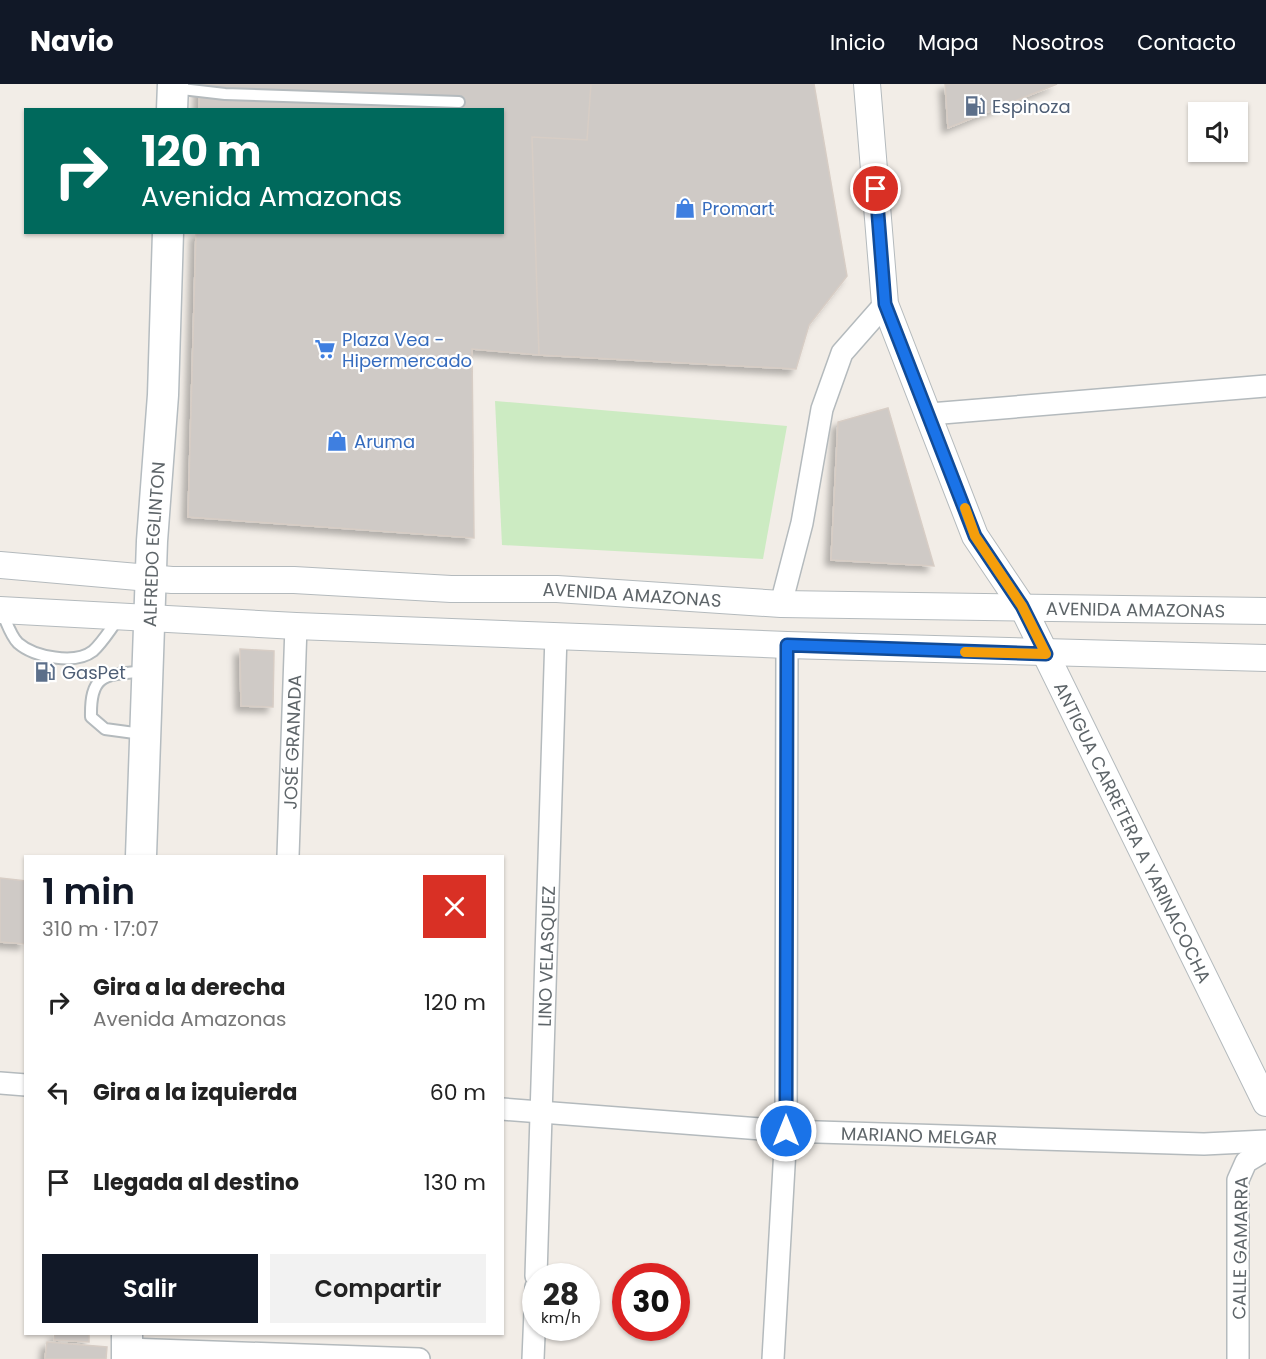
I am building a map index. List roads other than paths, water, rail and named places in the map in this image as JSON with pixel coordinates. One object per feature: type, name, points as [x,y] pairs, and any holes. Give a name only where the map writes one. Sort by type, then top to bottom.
[{"type":"main road","name":"ALFREDO EGLINTON","points":[[141,855],[149,671],[136,617],[151,579],[163,395],[168,234]]},
{"type":"street","name":"ANTIGUA CARRETERA A YARINACOCHA","points":[[867,84],[885,304],[930,414],[975,536],[1022,606],[1266,1103]]},
{"type":"street","points":[[781,604],[802,523],[822,409],[842,353],[885,304]]},
{"type":"street","points":[[930,414],[1266,386]]},
{"type":"street","name":"AVENIDA AMAZONAS","points":[[0,565],[151,579],[294,580],[451,589],[557,590],[781,604],[1266,611]]},
{"type":"street","points":[[0,610],[296,626],[787,645],[1046,654],[1266,658]]},
{"type":"street","name":"JOSÉ GRANADA","points":[[288,855],[296,626]]},
{"type":"street","name":"LINO VELASQUEZ","points":[[537,1263],[556,635]]},
{"type":"street","points":[[773,1359],[786,1131],[787,645]]},
{"type":"street","points":[[0,1083],[24,1085]]},
{"type":"street","name":"MARIANO MELGAR","points":[[504,1109],[786,1131],[1204,1144],[1266,1141]]},
{"type":"street","name":"CALLE GAMARRA","points":[[1238,1359],[1238,1180],[1246,1162],[1266,1150]]},
{"type":"street","points":[[532,1359],[533,1341]]},
{"type":"street","points":[[127,1347],[419,1359]]},
{"type":"lane","points":[[173,94],[459,102]]},
{"type":"lane","points":[[0,610],[16,641],[24,648],[37,654],[68,658],[92,651],[136,617]]},
{"type":"lane","points":[[146,735],[105,729],[91,717],[91,704],[93,688],[100,681],[122,673],[149,671]]},
{"type":"place","name":"Espinoza","points":[[975,106]]},
{"type":"place","name":"Promart","points":[[685,208]]},
{"type":"place","name":"Plaza Vea - Hipermercado","points":[[325,349]]},
{"type":"place","name":"Aruma","points":[[337,441]]},
{"type":"place","name":"GasPet","points":[[45,672]]}]
